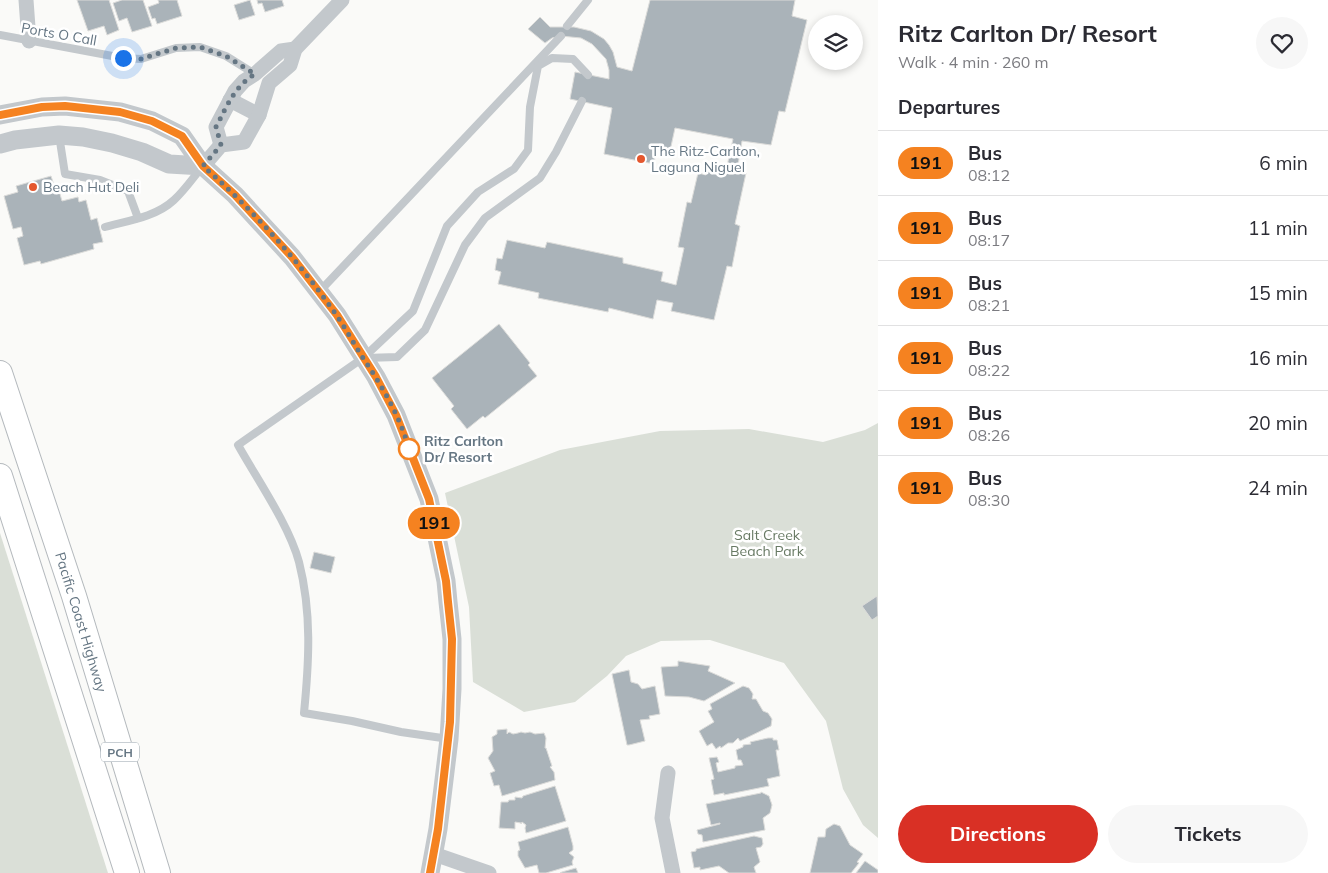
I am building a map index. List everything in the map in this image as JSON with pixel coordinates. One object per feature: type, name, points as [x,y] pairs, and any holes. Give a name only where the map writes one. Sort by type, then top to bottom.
[{"type":"highway","name":"Pacific Coast Highway","points":[[0,372],[74,596],[158,873]]},
{"type":"highway","name":"PCH","points":[[0,476],[127,873]]},
{"type":"street","points":[[26,0],[29,41]]},
{"type":"street","points":[[203,166],[221,145],[244,142],[259,114],[269,83],[290,65],[295,49],[342,0]]},
{"type":"street","points":[[221,145],[216,127],[230,100],[244,81],[281,52],[295,49]]},
{"type":"street","points":[[255,74],[269,83]]},
{"type":"street","points":[[230,100],[259,114]]},
{"type":"street","points":[[0,115],[42,107],[65,106],[120,112],[152,121],[182,136],[203,166],[235,195],[292,257],[337,315],[376,377],[396,415],[429,499],[446,581],[452,639],[452,689],[449,739],[430,873]]},
{"type":"street","points":[[0,144],[15,140],[59,135],[84,137],[142,152],[169,164],[203,166]]},
{"type":"street","points":[[668,773],[662,818],[673,873]]},
{"type":"street","points":[[434,854],[489,873]]},
{"type":"lane","points":[[567,26],[588,0]]},
{"type":"lane","name":"Ports O Call","points":[[0,35],[123,58],[141,59],[176,48],[200,47],[226,56],[255,74]]},
{"type":"lane","points":[[319,292],[561,36]]},
{"type":"lane","points":[[449,739],[401,732],[352,720],[304,713],[310,660],[308,614],[299,562],[279,517],[238,445],[363,358],[413,311],[447,226],[478,192],[514,169],[528,150],[530,107],[538,66],[552,58],[573,59],[588,75]]},
{"type":"lane","points":[[363,358],[397,357],[425,330],[465,245],[485,218],[540,178],[582,102]]},
{"type":"lane","points":[[59,135],[65,174],[100,180],[128,190],[138,218]]},
{"type":"lane","points":[[105,227],[138,218],[161,209],[174,200],[203,166]]},
{"type":"green space","name":"Salt Creek Beach Park","points":[[878,423],[878,838],[863,825],[843,789],[826,721],[784,663],[710,640],[661,641],[626,656],[607,676],[575,702],[524,712],[473,682],[469,607],[445,493],[560,450],[660,431],[749,429],[823,442],[865,430]]},
{"type":"green space","points":[[0,533],[108,873],[0,873]]},
{"type":"building","points":[[77,0],[109,0],[119,30],[107,35],[104,26],[88,31]]},
{"type":"building","points":[[122,0],[143,0],[152,26],[132,32],[127,18],[119,21],[113,3]]},
{"type":"building","points":[[158,0],[177,0],[182,16],[157,24],[155,18],[152,19],[148,7],[159,3]]},
{"type":"building","points":[[250,0],[255,15],[239,20],[234,5]]},
{"type":"building","points":[[257,0],[282,0],[284,6],[265,12],[262,3],[258,4]]},
{"type":"building","name":"The Ritz-Carlton, Laguna Niguel","points":[[650,0],[795,0],[792,16],[807,20],[785,112],[779,111],[771,145],[742,141],[737,171],[746,173],[735,224],[740,226],[732,267],[727,266],[714,320],[671,311],[673,303],[657,300],[653,319],[609,308],[608,312],[538,298],[539,293],[498,284],[501,272],[495,270],[497,258],[502,259],[507,240],[545,248],[547,242],[623,258],[623,263],[663,272],[661,281],[676,285],[684,248],[678,247],[687,202],[691,203],[698,173],[706,175],[709,163],[727,166],[733,139],[675,128],[670,151],[656,150],[654,164],[604,154],[612,108],[570,99],[575,72],[609,79],[606,59],[592,44],[581,38],[561,36],[552,38],[545,43],[528,29],[540,17],[550,27],[574,27],[591,31],[604,39],[609,45],[617,67],[632,71]]},
{"type":"building","points":[[51,176],[54,185],[57,184],[62,201],[78,197],[79,202],[86,200],[91,220],[97,218],[103,242],[93,244],[94,249],[41,264],[40,261],[24,265],[17,238],[23,236],[21,227],[13,229],[4,196],[18,192],[16,186]]},
{"type":"building","points":[[499,324],[530,363],[528,365],[537,376],[485,418],[483,416],[467,429],[451,409],[454,406],[432,378]]},
{"type":"building","points":[[314,552],[335,557],[331,573],[310,568]]},
{"type":"building","points":[[877,596],[878,616],[872,620],[862,606]]},
{"type":"building","points":[[678,661],[710,666],[708,671],[735,683],[704,701],[689,697],[665,696],[661,667],[678,666]]},
{"type":"building","points":[[629,670],[631,682],[638,684],[642,689],[655,686],[660,714],[649,716],[650,719],[640,720],[645,741],[627,745],[612,674]]},
{"type":"building","points":[[743,686],[749,688],[753,694],[752,699],[756,699],[763,711],[768,713],[772,719],[771,726],[740,741],[738,738],[733,743],[728,743],[721,748],[720,746],[716,749],[712,743],[707,746],[699,731],[714,722],[708,711],[712,709],[710,704]]},
{"type":"building","points":[[507,729],[507,734],[509,732],[513,734],[521,732],[544,733],[546,738],[545,748],[555,780],[502,796],[499,785],[494,786],[490,773],[495,771],[488,758],[493,751],[492,737],[497,734],[497,730]]},
{"type":"building","points":[[768,738],[777,740],[779,750],[776,750],[780,776],[767,779],[769,786],[724,795],[724,793],[714,795],[711,780],[714,779],[709,758],[717,757],[719,762],[716,763],[718,772],[735,768],[735,766],[743,765],[741,760],[738,760],[736,750],[743,747],[743,745],[751,744],[750,742]]},
{"type":"building","points":[[555,786],[566,821],[526,833],[526,825],[522,822],[521,824],[515,822],[515,829],[499,828],[501,802],[515,800],[515,797],[522,798],[523,796]]},
{"type":"building","points":[[761,792],[769,796],[772,805],[770,813],[763,818],[765,830],[703,842],[702,835],[698,834],[697,830],[720,824],[711,825],[706,804]]},
{"type":"building","points":[[834,824],[840,826],[850,845],[863,854],[857,862],[859,863],[851,873],[810,873],[818,837],[825,837],[826,829]]},
{"type":"building","points":[[568,827],[573,846],[573,850],[569,853],[574,857],[573,865],[546,873],[539,873],[537,865],[525,868],[518,856],[518,851],[520,850],[518,842]]},
{"type":"building","points":[[754,836],[762,838],[763,844],[761,847],[756,848],[760,862],[754,867],[756,873],[729,873],[719,866],[700,870],[700,867],[694,868],[691,852],[696,851],[696,849]]},
{"type":"building","points":[[865,861],[878,870],[878,873],[856,873]]},
{"type":"building","points":[[576,868],[578,873],[560,873],[562,872]]},
{"type":"bus line","name":"191","points":[[0,115],[42,107],[65,106],[120,112],[152,121],[182,136],[203,166],[235,195],[292,257],[337,315],[376,377],[396,415],[429,499],[446,581],[452,639],[452,689],[449,739],[438,829],[430,873]]},
{"type":"place","name":"The Ritz-Carlton, Laguna Niguel","points":[[641,159]]},
{"type":"place","name":"Beach Hut Deli","points":[[33,187]]},
{"type":"place","name":"Ritz Carlton Dr/ Resort","points":[[409,449]]},
{"type":"route","points":[[123,58],[141,59],[176,48],[200,47],[226,56],[255,74],[244,81],[235,91],[216,127],[221,145],[203,166],[235,195],[292,257],[337,315],[376,377],[396,415],[409,449]]}]
